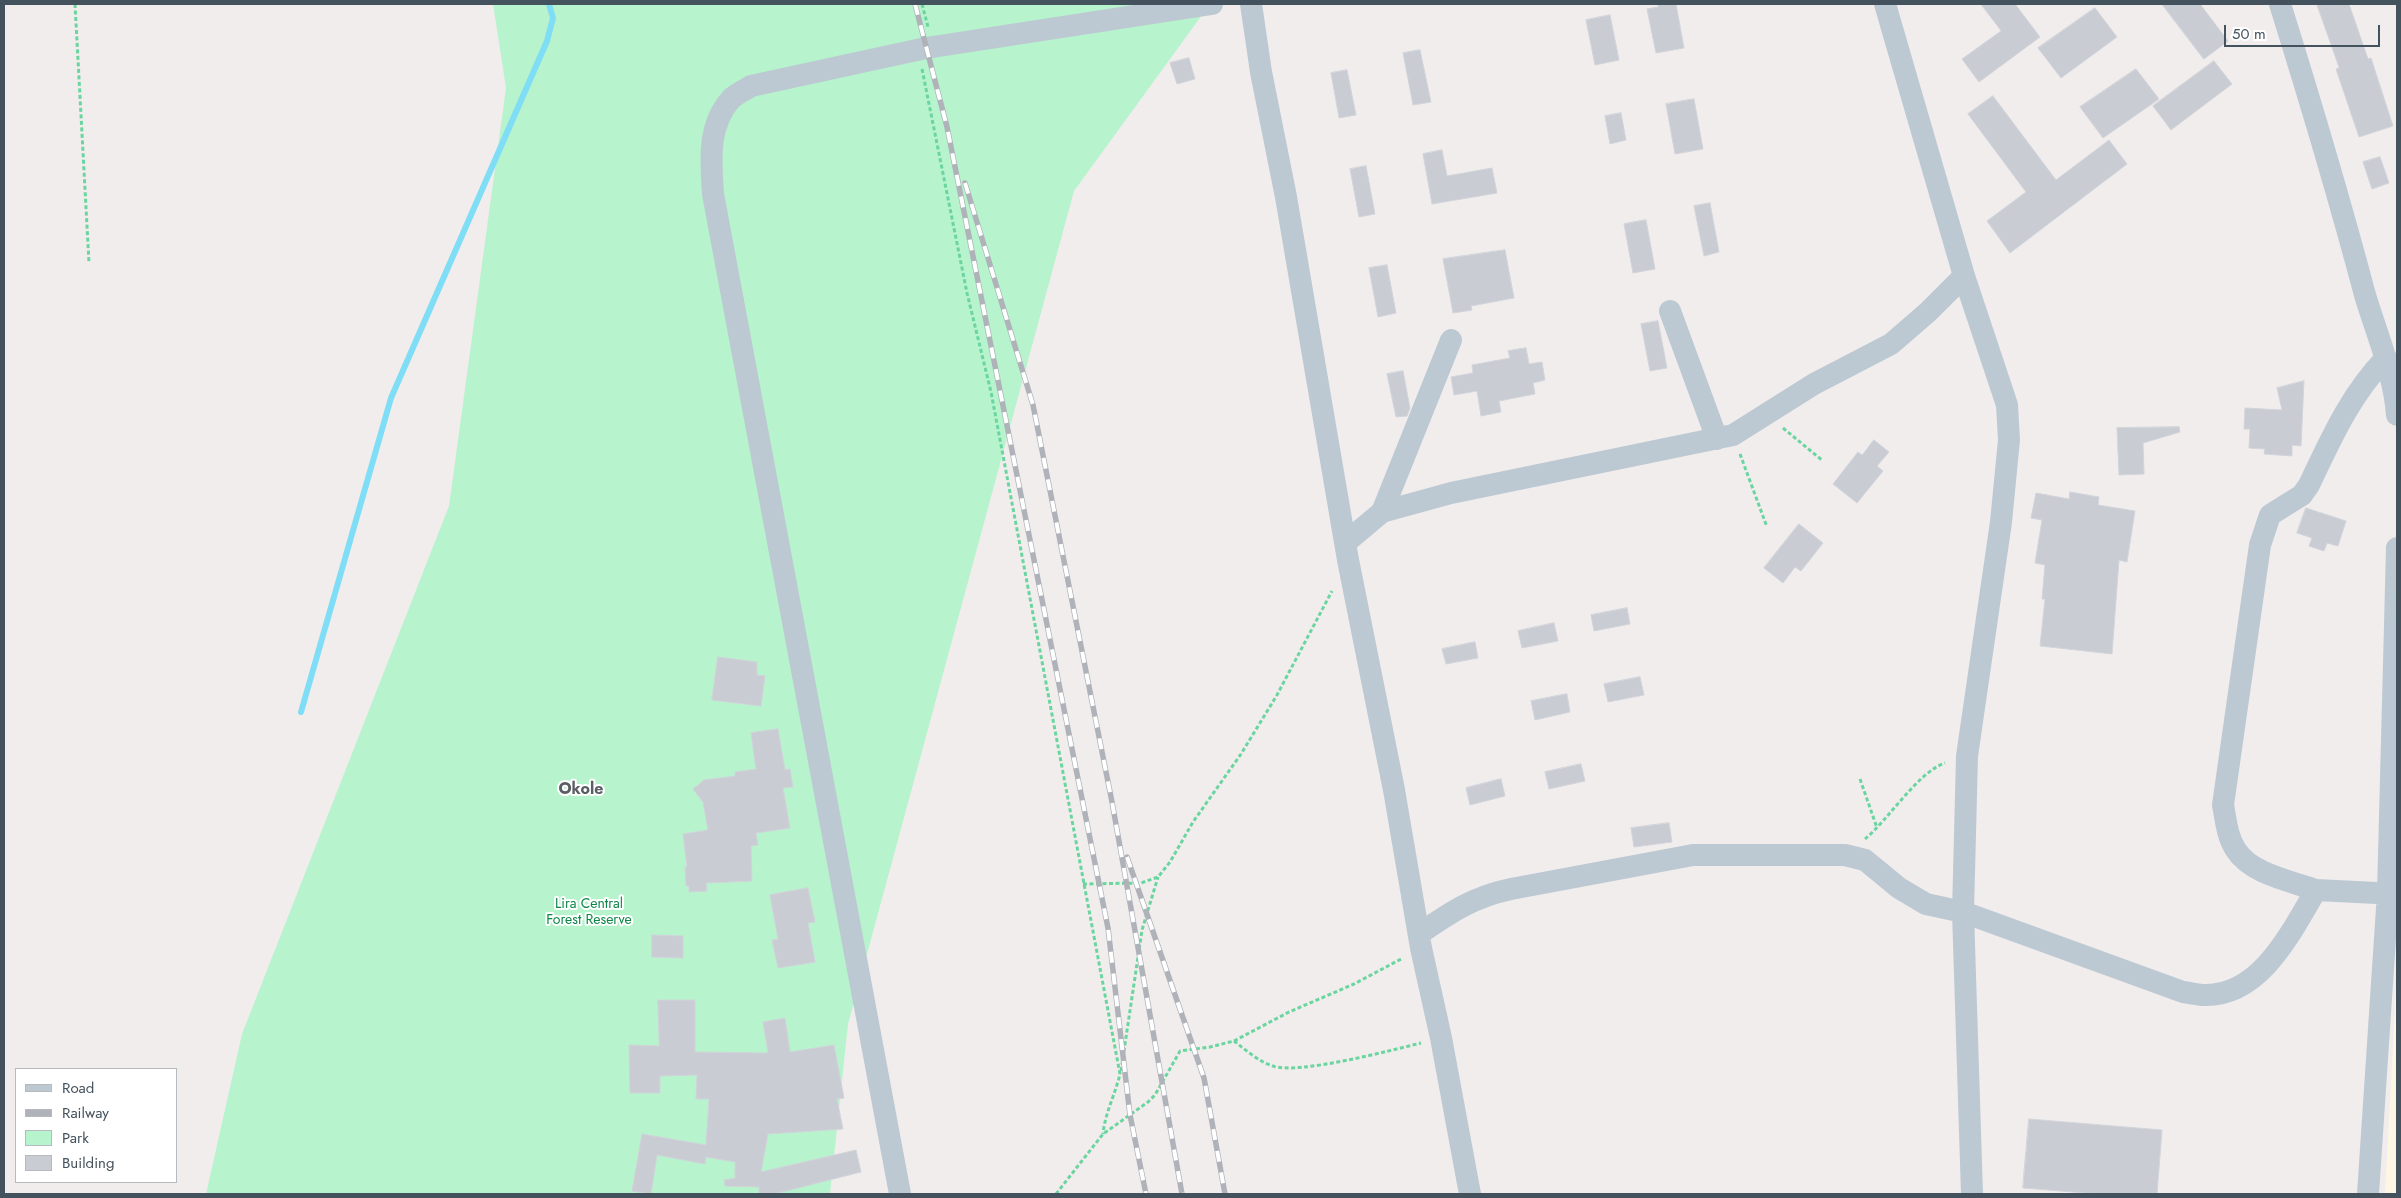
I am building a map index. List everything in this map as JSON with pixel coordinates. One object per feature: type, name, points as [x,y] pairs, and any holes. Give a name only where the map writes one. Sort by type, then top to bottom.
[{"type":"street","points":[[900,1194],[713,194],[710,147],[716,126],[732,99],[751,86],[918,50],[1212,4]]},
{"type":"street","points":[[1251,4],[1261,72],[1287,206],[1347,551],[1394,790],[1420,941],[1441,1038],[1470,1194]]},
{"type":"street","points":[[1885,4],[1964,276],[2007,405],[2009,440],[2001,522],[1967,756],[1963,912],[1972,1194]]},
{"type":"street","points":[[2280,4],[2325,149],[2375,328],[2386,358],[2396,399],[2397,415]]},
{"type":"street","points":[[1382,512],[1451,493],[1725,437],[1767,415],[1814,384],[1891,344],[1928,312],[1964,276]]},
{"type":"street","points":[[1670,310],[1725,437]]},
{"type":"street","points":[[1347,551],[1382,512],[1451,340]]},
{"type":"street","points":[[2386,358],[2366,378],[2343,415],[2310,485],[2302,495],[2270,515],[2260,545],[2223,805],[2229,836],[2236,851],[2251,865],[2316,890],[2393,894]]},
{"type":"street","points":[[2368,1194],[2393,894],[2397,548]]},
{"type":"street","points":[[1420,941],[1455,909],[1485,894],[1511,888],[1693,856],[1845,854],[1865,860],[1899,888],[1926,904],[1963,912],[2183,992],[2207,995],[2236,988],[2263,969],[2290,932],[2316,890]]},
{"type":"path","points":[[75,4],[89,263]]},
{"type":"path","points":[[918,50],[967,294],[991,392],[1120,1074]]},
{"type":"path","points":[[1767,415],[1823,461]]},
{"type":"path","points":[[1725,437],[1767,527]]},
{"type":"path","points":[[1103,1134],[1104,1119],[1116,1093],[1120,1074],[1142,930],[1158,877],[1170,862],[1193,822],[1241,754],[1272,704],[1347,551]]},
{"type":"path","points":[[1845,854],[1877,829],[1927,774],[1942,764],[1967,756]]},
{"type":"path","points":[[1860,779],[1877,829]]},
{"type":"path","points":[[1084,884],[1141,882],[1158,877]]},
{"type":"path","points":[[1056,1194],[1103,1134],[1148,1102],[1180,1051],[1210,1047],[1234,1041],[1289,1012],[1354,984],[1420,941]]},
{"type":"path","points":[[1234,1041],[1274,1067],[1291,1068],[1385,1052],[1441,1038]]},
{"type":"shaded area","points":[[2397,970],[2397,1194],[2385,1194]]},
{"type":"green space","name":"Lira Central Forest Reserve","points":[[493,4],[1210,4],[1074,191],[848,1024],[830,1194],[206,1194],[242,1034],[449,506],[506,88]]},
{"type":"building","points":[[1658,4],[1676,4],[1684,48],[1656,53],[1647,9],[1658,7]]},
{"type":"building","points":[[1981,4],[2015,4],[2040,37],[1979,82],[1962,59],[2001,31]]},
{"type":"building","points":[[2162,4],[2200,4],[2228,41],[2204,59]]},
{"type":"building","points":[[2317,4],[2349,4],[2368,59],[2371,58],[2393,126],[2359,137],[2336,69],[2339,68]]},
{"type":"building","points":[[2095,8],[2117,37],[2061,78],[2038,48]]},
{"type":"building","points":[[1610,15],[1619,60],[1595,65],[1586,20]]},
{"type":"building","points":[[1420,50],[1431,102],[1413,105],[1403,53]]},
{"type":"building","points":[[1189,58],[1195,79],[1177,84],[1170,63]]},
{"type":"building","points":[[2214,61],[2232,84],[2171,130],[2153,106]]},
{"type":"building","points":[[2136,69],[2159,99],[2103,138],[2080,107]]},
{"type":"building","points":[[1347,70],[1356,115],[1339,118],[1331,73]]},
{"type":"building","points":[[1993,96],[2056,180],[2109,140],[2127,164],[2010,253],[1987,221],[2026,192],[1968,114]]},
{"type":"building","points":[[1694,99],[1703,149],[1675,154],[1666,104]]},
{"type":"building","points":[[1621,113],[1626,140],[1610,144],[1605,116]]},
{"type":"building","points":[[1442,150],[1447,176],[1492,168],[1497,193],[1432,204],[1423,154]]},
{"type":"building","points":[[2380,157],[2389,183],[2372,189],[2363,162]]},
{"type":"building","points":[[1366,166],[1375,214],[1359,217],[1350,169]]},
{"type":"building","points":[[1710,203],[1719,252],[1704,256],[1694,206]]},
{"type":"building","points":[[1646,220],[1655,269],[1633,273],[1624,224]]},
{"type":"building","points":[[1505,250],[1514,298],[1471,306],[1472,310],[1453,313],[1443,259]]},
{"type":"building","points":[[1387,265],[1396,313],[1378,317],[1369,268]]},
{"type":"building","points":[[1658,321],[1667,368],[1650,371],[1641,324]]},
{"type":"building","points":[[1526,348],[1529,364],[1542,362],[1545,380],[1533,383],[1535,394],[1499,401],[1501,412],[1481,416],[1477,391],[1454,395],[1451,377],[1473,373],[1472,365],[1510,358],[1508,351]]},
{"type":"building","points":[[1403,371],[1410,408],[1407,416],[1396,417],[1387,374]]},
{"type":"building","points":[[2304,381],[2301,446],[2292,445],[2292,456],[2264,454],[2265,449],[2249,448],[2250,429],[2244,429],[2245,408],[2282,410],[2277,388]]},
{"type":"building","points":[[2179,427],[2180,432],[2143,443],[2144,474],[2119,475],[2117,428]]},
{"type":"building","points":[[1874,440],[1889,452],[1877,466],[1883,471],[1857,503],[1833,484],[1858,452],[1862,455]]},
{"type":"building","points":[[2070,492],[2099,497],[2098,505],[2135,511],[2127,562],[2119,560],[2112,654],[2040,646],[2045,599],[2042,599],[2045,565],[2035,563],[2042,520],[2031,518],[2036,493],[2069,499]]},
{"type":"building","points":[[2306,508],[2346,521],[2338,546],[2327,543],[2324,551],[2309,546],[2312,538],[2297,533]]},
{"type":"building","points":[[1799,524],[1823,543],[1801,571],[1795,567],[1783,583],[1764,568]]},
{"type":"building","points":[[1627,608],[1630,624],[1594,631],[1591,615]]},
{"type":"building","points":[[1554,623],[1558,641],[1522,648],[1518,631]]},
{"type":"building","points":[[1475,642],[1478,658],[1446,664],[1442,649]]},
{"type":"building","points":[[718,657],[757,662],[757,675],[765,676],[761,706],[712,700]]},
{"type":"building","points":[[1640,677],[1644,695],[1608,702],[1604,684]]},
{"type":"building","points":[[1567,694],[1570,712],[1535,720],[1531,701]]},
{"type":"building","points":[[778,729],[785,770],[790,769],[793,787],[783,788],[790,828],[756,833],[758,845],[751,846],[752,881],[706,883],[707,891],[689,892],[689,886],[686,886],[685,867],[687,867],[683,834],[708,830],[703,802],[693,789],[704,780],[735,776],[735,772],[756,769],[751,733]]},
{"type":"building","points":[[1581,764],[1585,781],[1549,789],[1545,772]]},
{"type":"building","points":[[1501,779],[1505,796],[1470,805],[1466,788]]},
{"type":"building","points":[[1669,823],[1672,842],[1634,847],[1631,828]]},
{"type":"building","points":[[808,888],[815,922],[808,923],[815,962],[778,968],[772,940],[778,939],[770,895]]},
{"type":"building","points":[[652,935],[683,936],[683,958],[652,957]]},
{"type":"building","points":[[658,1000],[695,1000],[695,1052],[768,1053],[763,1022],[785,1018],[790,1052],[834,1045],[844,1098],[837,1099],[843,1129],[768,1134],[761,1172],[856,1150],[861,1172],[774,1194],[759,1194],[759,1187],[725,1186],[724,1180],[735,1178],[735,1162],[706,1157],[705,1164],[657,1155],[651,1194],[632,1191],[642,1134],[706,1145],[709,1099],[696,1099],[697,1075],[660,1076],[660,1093],[630,1093],[629,1045],[659,1046]]},
{"type":"building","points":[[2029,1119],[2162,1130],[2157,1194],[2098,1194],[2023,1188]]},
{"type":"waterway","points":[[301,712],[391,398],[547,41],[553,18],[549,4]]},
{"type":"railway","points":[[915,4],[947,127],[1108,928],[1130,1115],[1146,1194]]},
{"type":"railway","points":[[965,183],[1033,405],[1112,802],[1182,1194]]},
{"type":"railway","points":[[1127,857],[1204,1078],[1225,1194]]},
{"type":"district","name":"Okole","points":[[581,790]]}]
